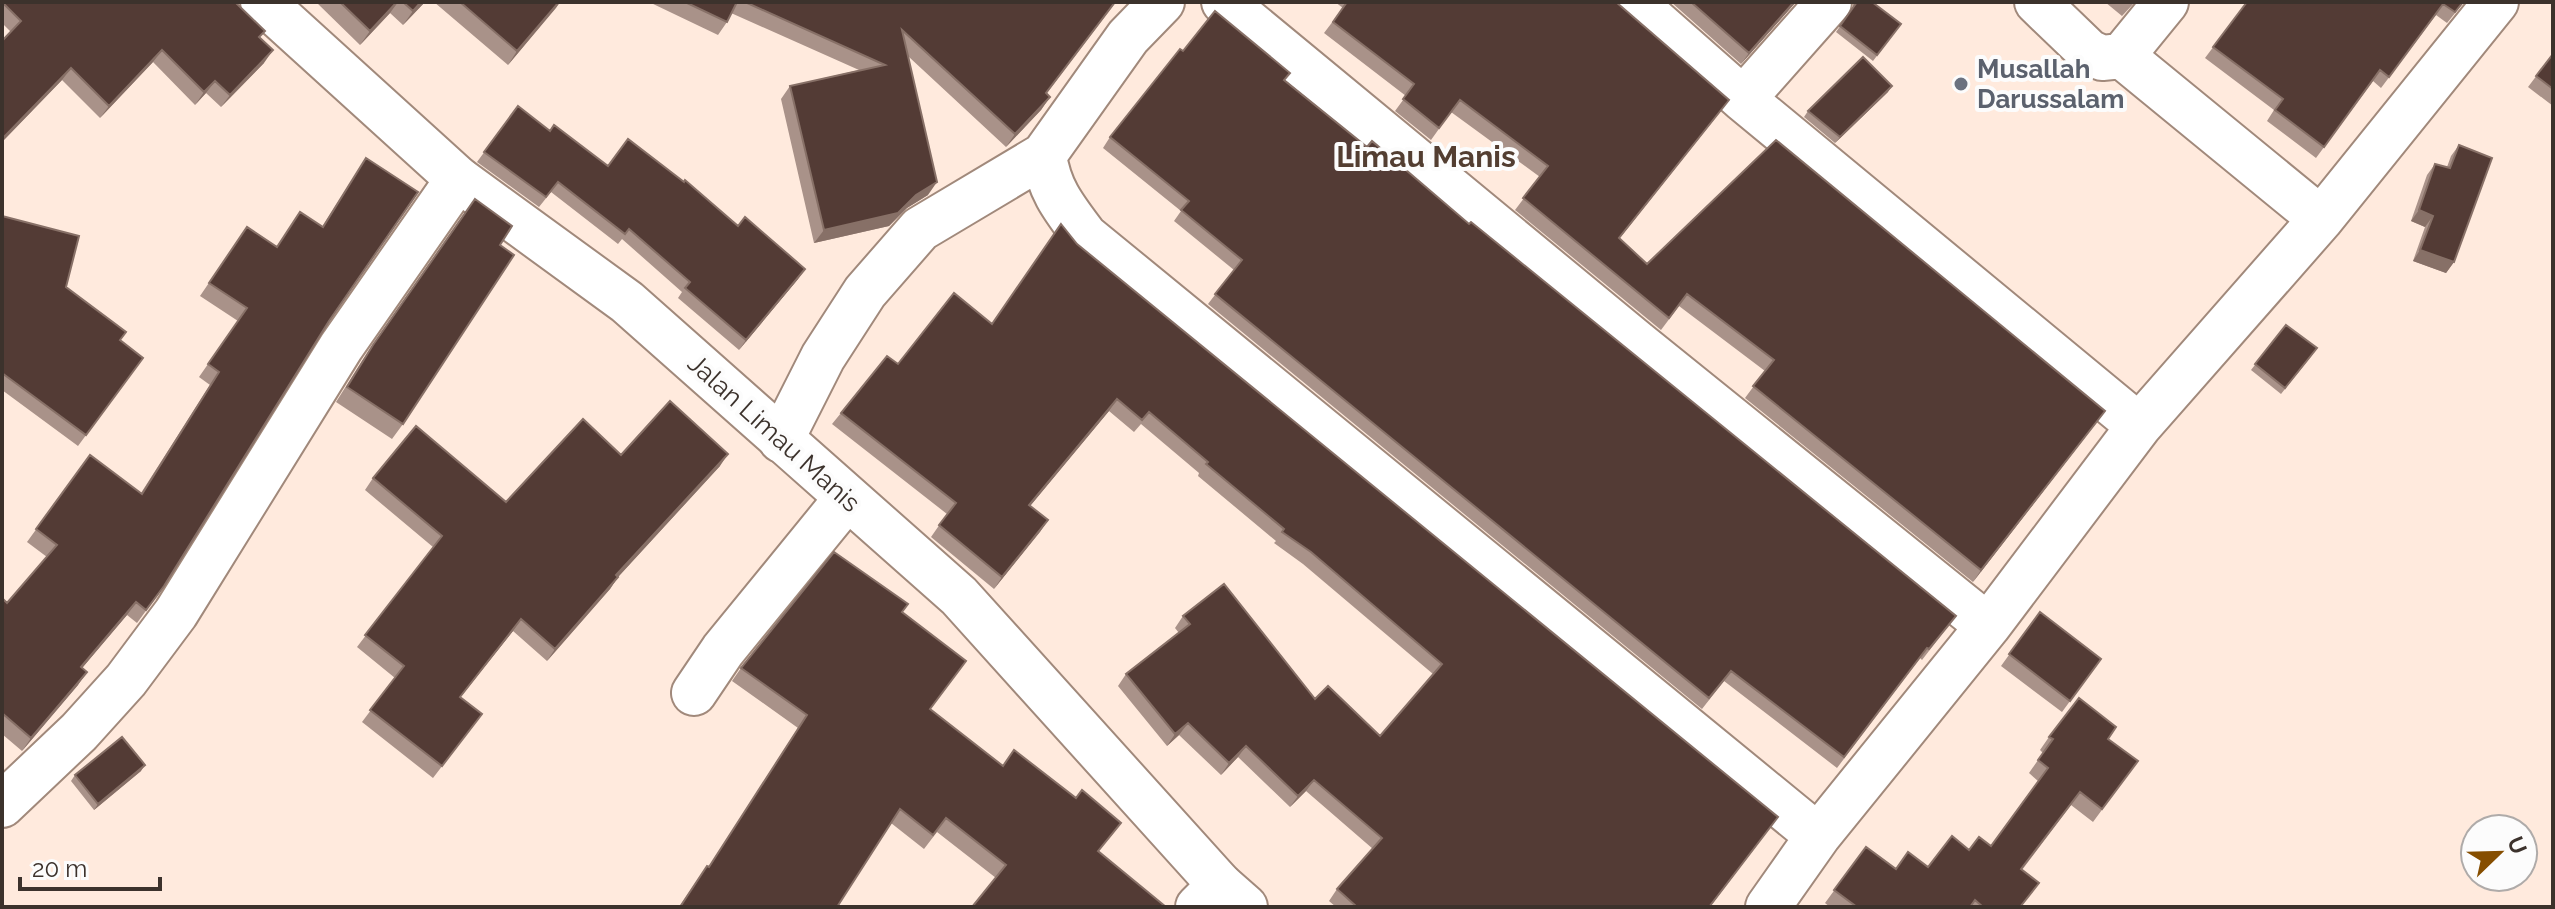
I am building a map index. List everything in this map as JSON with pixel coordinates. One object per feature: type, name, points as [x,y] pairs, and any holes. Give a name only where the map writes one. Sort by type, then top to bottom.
[{"type":"street","name":"Jalan Limau Manis","points":[[263,2],[458,179],[627,302],[959,596],[1221,900]]},
{"type":"street","points":[[781,440],[823,357],[865,292],[920,229],[1044,155],[1128,37],[1162,2]]},
{"type":"street","points":[[1224,2],[1637,343],[1988,626]]},
{"type":"street","points":[[1633,2],[1743,99],[2139,426]]},
{"type":"street","points":[[1743,99],[1829,2]]},
{"type":"street","points":[[2037,2],[2089,52],[2102,58],[2122,56],[2321,219]]},
{"type":"street","points":[[2122,56],[2166,2]]},
{"type":"street","points":[[1768,907],[1818,836],[1988,626],[2139,426],[2321,219],[2496,2]]},
{"type":"street","points":[[1044,155],[1048,179],[1062,205],[1085,236],[1818,836]]},
{"type":"street","points":[[2,805],[79,732],[126,680],[176,613],[341,347],[458,179]]},
{"type":"street","points":[[694,693],[723,650],[847,498]]},
{"type":"building","points":[[2,2],[235,2],[265,31],[259,37],[273,50],[230,95],[215,81],[204,92],[162,50],[109,106],[71,68],[3,138],[2,41],[21,21]]},
{"type":"building","points":[[340,2],[397,2],[370,31]]},
{"type":"building","points":[[403,2],[421,2],[413,11]]},
{"type":"building","points":[[460,2],[559,2],[517,51]]},
{"type":"building","points":[[685,2],[737,2],[727,22]]},
{"type":"building","points":[[745,2],[1115,2],[1046,93],[1050,97],[1015,134],[902,30],[937,182],[916,195],[898,213],[824,230],[790,86],[885,65]]},
{"type":"building","points":[[1347,2],[1616,2],[1729,100],[1619,238],[1647,264],[1776,140],[2105,411],[1981,570],[1753,386],[1774,360],[1687,294],[1669,318],[1523,198],[1548,166],[1460,100],[1439,128],[1403,99],[1414,84],[1333,22]]},
{"type":"building","points":[[1691,2],[1794,2],[1749,53]]},
{"type":"building","points":[[1857,2],[1872,2],[1901,24],[1877,55],[1840,26]]},
{"type":"building","points":[[2247,2],[2463,2],[2455,12],[2443,4],[2389,77],[2380,70],[2324,147],[2275,110],[2283,99],[2213,47]]},
{"type":"building","points":[[1215,11],[1290,73],[1284,80],[1367,147],[1372,141],[1469,224],[1471,222],[1956,616],[1927,648],[1844,757],[1731,671],[1709,698],[1215,294],[1242,260],[1181,210],[1189,201],[1110,137],[1180,49],[1183,51]]},
{"type":"building","points":[[2553,54],[2553,89],[2536,76]]},
{"type":"building","points":[[1863,57],[1892,86],[1840,137],[1808,111]]},
{"type":"building","points":[[518,106],[550,131],[554,125],[608,166],[628,139],[685,180],[738,226],[745,217],[805,269],[746,340],[685,288],[690,282],[629,229],[625,234],[558,182],[546,197],[484,152]]},
{"type":"building","points":[[2459,145],[2492,158],[2454,262],[2420,250],[2433,216],[2419,210],[2435,164],[2450,168]]},
{"type":"building","points":[[366,158],[418,192],[329,321],[164,586],[146,610],[136,602],[81,667],[87,672],[31,738],[2,713],[2,598],[7,603],[57,545],[36,529],[90,455],[142,494],[219,372],[208,364],[247,308],[209,283],[247,227],[277,247],[300,212],[323,227]]},
{"type":"building","points":[[475,199],[512,226],[500,245],[514,255],[403,424],[347,387]]},
{"type":"building","points":[[2,216],[79,236],[66,287],[126,332],[120,340],[143,358],[86,435],[2,373]]},
{"type":"building","points":[[1061,224],[1077,244],[1778,817],[1709,907],[1357,907],[1337,889],[1382,838],[1314,780],[1298,796],[1246,746],[1229,763],[1188,723],[1175,734],[1126,674],[1190,624],[1183,616],[1224,584],[1315,699],[1328,686],[1380,736],[1442,664],[1311,552],[1282,532],[1284,529],[1149,412],[1142,420],[1117,399],[1029,505],[1048,520],[1002,577],[939,525],[956,503],[841,413],[887,356],[898,364],[954,293],[992,324]]},
{"type":"building","points":[[2286,325],[2317,348],[2285,388],[2255,364]]},
{"type":"building","points":[[670,401],[728,454],[616,575],[618,577],[555,649],[521,619],[460,697],[482,714],[442,766],[370,710],[404,666],[365,635],[442,536],[373,478],[416,426],[506,502],[583,419],[621,455]]},
{"type":"building","points":[[834,552],[908,604],[902,612],[966,661],[930,709],[1003,766],[1014,750],[1076,798],[1082,790],[1121,823],[1098,851],[1166,907],[972,907],[1006,865],[946,818],[933,835],[900,809],[837,907],[680,907],[807,715],[741,668]]},
{"type":"building","points":[[2040,612],[2101,659],[2070,701],[2009,654]]},
{"type":"building","points":[[2079,698],[2116,727],[2108,739],[2138,761],[2102,809],[2080,792],[2021,869],[2039,883],[2020,907],[1983,907],[1975,900],[1970,907],[1857,907],[1834,890],[1866,847],[1896,869],[1908,852],[1928,867],[1952,836],[1969,850],[1979,837],[1991,846],[2048,768],[2038,760],[2053,739],[2049,737]]},
{"type":"building","points":[[122,737],[145,765],[98,804],[75,775]]},
{"type":"place","name":"Musallah Darussalam","points":[[1961,84]]},
{"type":"district","name":"Limau Manis","points":[[1426,157]]}]
